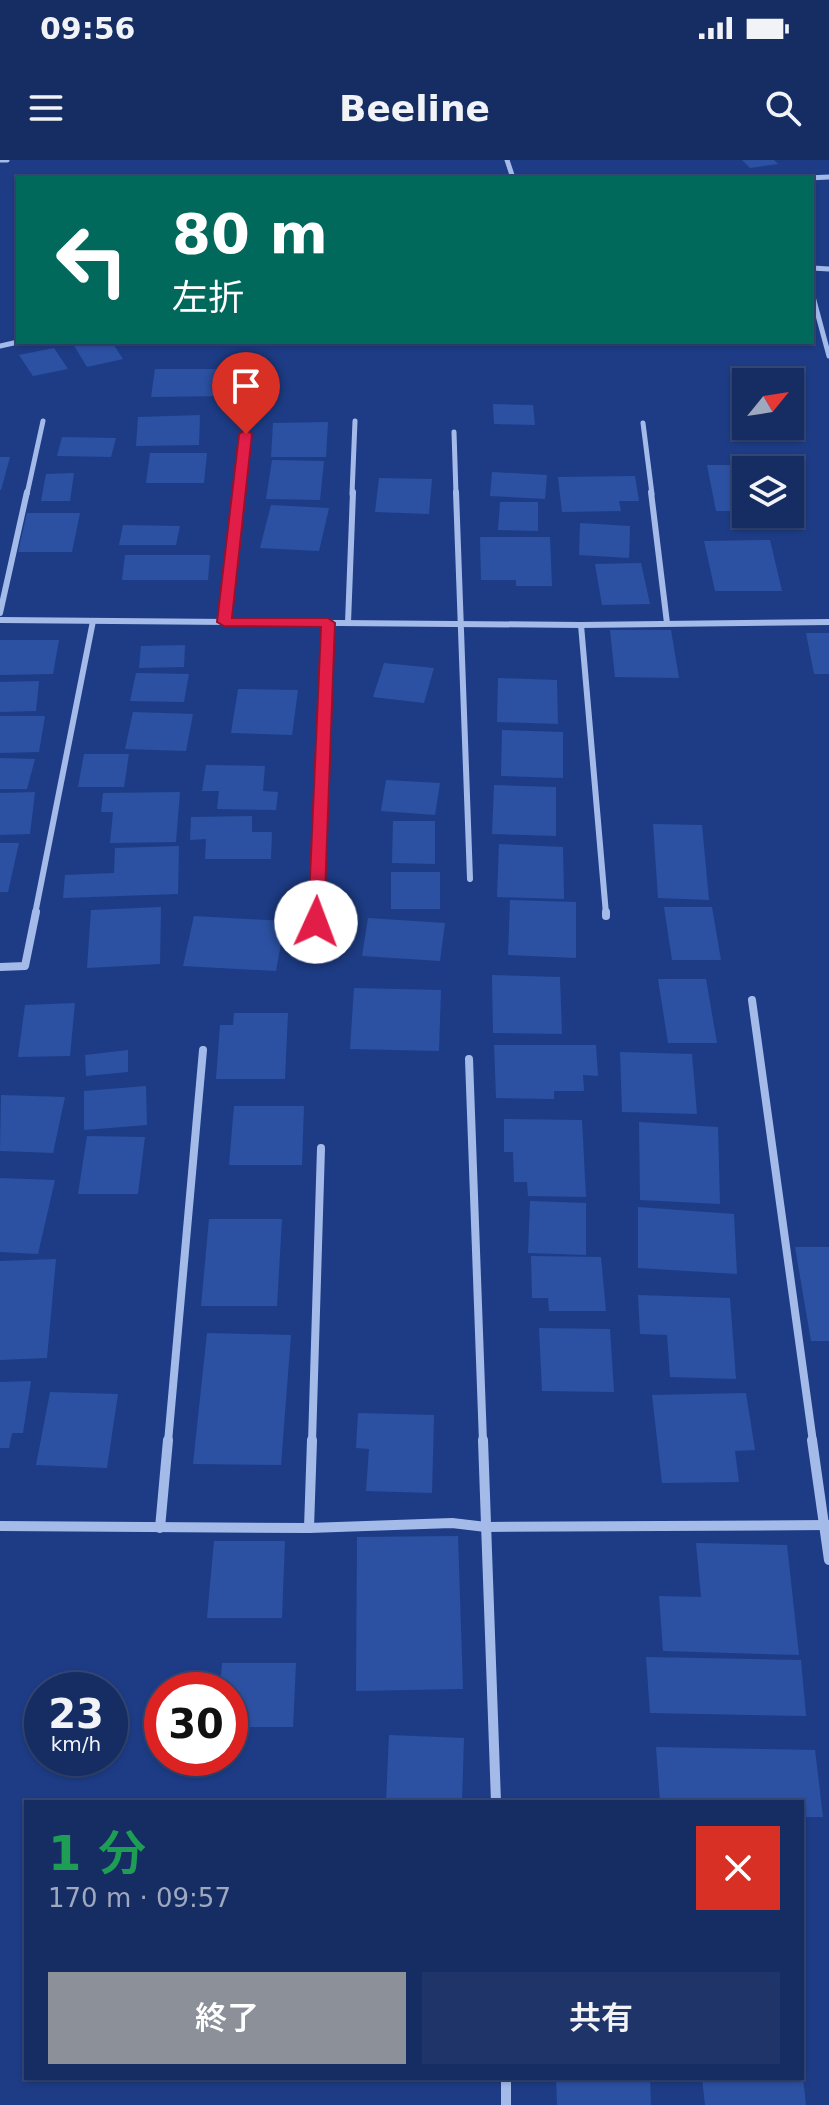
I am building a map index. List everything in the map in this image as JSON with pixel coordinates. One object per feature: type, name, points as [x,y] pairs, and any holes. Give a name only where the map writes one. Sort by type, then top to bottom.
[{"type":"street","points":[[0,160],[7,160]]},
{"type":"street","points":[[814,300],[829,356]]},
{"type":"street","points":[[224,622],[253,372]]},
{"type":"street","points":[[0,613],[43,421]]},
{"type":"street","points":[[348,623],[355,421]]},
{"type":"street","points":[[643,423],[667,623]]},
{"type":"street","points":[[454,432],[470,879]]},
{"type":"street","points":[[0,620],[581,625],[829,622]]},
{"type":"street","points":[[0,967],[25,966],[93,621]]},
{"type":"street","points":[[316,922],[328,623]]},
{"type":"street","points":[[581,625],[606,916]]},
{"type":"street","points":[[752,1000],[829,1560]]},
{"type":"street","points":[[160,1528],[203,1050]]},
{"type":"street","points":[[469,1059],[496,1800]]},
{"type":"street","points":[[309,1528],[321,1148]]},
{"type":"street","points":[[0,1526],[309,1528],[452,1523],[486,1527],[826,1526]]},
{"type":"street","points":[[506,2080],[506,2105]]},
{"type":"building","points":[[742,160],[774,160],[778,164],[750,168]]},
{"type":"building","points":[[73,344],[113,344],[123,359],[87,367]]},
{"type":"building","points":[[54,348],[68,369],[33,376],[19,355]]},
{"type":"building","points":[[155,369],[230,369],[227,396],[151,397]]},
{"type":"building","points":[[493,404],[533,405],[535,425],[494,424]]},
{"type":"building","points":[[200,415],[199,445],[136,446],[138,417]]},
{"type":"building","points":[[328,422],[326,457],[271,457],[273,423]]},
{"type":"building","points":[[62,437],[116,438],[111,457],[57,456]]},
{"type":"building","points":[[150,453],[207,453],[204,483],[146,483]]},
{"type":"building","points":[[0,457],[10,457],[1,490],[0,490]]},
{"type":"building","points":[[272,460],[324,461],[320,500],[266,499]]},
{"type":"building","points":[[707,465],[732,465],[732,511],[716,511]]},
{"type":"building","points":[[492,472],[547,475],[545,499],[490,496]]},
{"type":"building","points":[[74,473],[70,501],[41,501],[46,474]]},
{"type":"building","points":[[635,476],[639,501],[619,501],[621,511],[562,512],[558,477]]},
{"type":"building","points":[[379,478],[432,479],[429,514],[375,512]]},
{"type":"building","points":[[500,502],[538,502],[538,531],[498,530]]},
{"type":"building","points":[[271,505],[329,508],[319,551],[260,548]]},
{"type":"building","points":[[27,513],[80,513],[72,552],[18,552]]},
{"type":"building","points":[[580,523],[630,526],[629,558],[579,555]]},
{"type":"building","points":[[123,525],[180,526],[176,545],[119,545]]},
{"type":"building","points":[[480,537],[550,537],[552,586],[516,586],[516,580],[481,580]]},
{"type":"building","points":[[770,540],[782,591],[715,591],[704,541]]},
{"type":"building","points":[[125,555],[210,555],[208,580],[122,580]]},
{"type":"building","points":[[641,563],[650,604],[602,605],[595,564]]},
{"type":"building","points":[[610,630],[671,630],[679,678],[615,677]]},
{"type":"building","points":[[806,633],[829,633],[829,674],[814,674]]},
{"type":"building","points":[[0,640],[59,640],[53,674],[0,675]]},
{"type":"building","points":[[185,645],[184,667],[139,668],[141,646]]},
{"type":"building","points":[[384,663],[434,668],[424,703],[373,697]]},
{"type":"building","points":[[136,673],[189,674],[184,702],[130,701]]},
{"type":"building","points":[[498,678],[557,680],[558,724],[497,722]]},
{"type":"building","points":[[39,681],[36,711],[0,712],[0,682]]},
{"type":"building","points":[[238,689],[298,690],[292,735],[231,733]]},
{"type":"building","points":[[133,712],[193,714],[186,751],[125,749]]},
{"type":"building","points":[[0,716],[45,716],[39,752],[0,753]]},
{"type":"building","points":[[502,730],[563,732],[563,778],[501,776]]},
{"type":"building","points":[[84,754],[129,754],[124,787],[78,787]]},
{"type":"building","points":[[0,758],[35,759],[27,789],[0,789]]},
{"type":"building","points":[[206,765],[265,766],[263,791],[278,792],[276,810],[217,809],[219,791],[202,791]]},
{"type":"building","points":[[386,780],[440,783],[435,815],[381,811]]},
{"type":"building","points":[[494,785],[556,787],[556,836],[492,834]]},
{"type":"building","points":[[35,792],[30,834],[0,835],[0,793]]},
{"type":"building","points":[[180,792],[176,842],[110,843],[113,812],[101,812],[103,793]]},
{"type":"building","points":[[252,816],[252,832],[272,832],[271,859],[205,859],[206,839],[190,840],[191,817]]},
{"type":"building","points":[[393,821],[435,821],[435,864],[392,863]]},
{"type":"building","points":[[653,824],[702,825],[709,900],[658,898]]},
{"type":"building","points":[[0,843],[19,843],[8,892],[0,892]]},
{"type":"building","points":[[499,844],[563,847],[564,899],[497,897]]},
{"type":"building","points":[[179,846],[178,894],[63,898],[65,875],[114,873],[115,848]]},
{"type":"building","points":[[391,872],[440,872],[440,909],[391,909]]},
{"type":"building","points":[[510,900],[576,902],[576,958],[508,955]]},
{"type":"building","points":[[161,907],[160,964],[87,968],[91,910]]},
{"type":"building","points":[[664,907],[712,907],[721,960],[672,960]]},
{"type":"building","points":[[194,916],[285,921],[276,971],[183,966]]},
{"type":"building","points":[[368,918],[445,923],[440,961],[362,956]]},
{"type":"building","points":[[492,975],[560,977],[562,1034],[493,1033]]},
{"type":"building","points":[[658,979],[706,979],[717,1043],[668,1043]]},
{"type":"building","points":[[354,988],[441,990],[439,1051],[350,1049]]},
{"type":"building","points":[[75,1003],[70,1056],[18,1057],[25,1005]]},
{"type":"building","points":[[234,1013],[288,1013],[285,1079],[216,1079],[220,1025],[233,1025]]},
{"type":"building","points":[[494,1045],[596,1045],[598,1076],[583,1075],[584,1091],[554,1091],[554,1099],[496,1098]]},
{"type":"building","points":[[128,1050],[128,1072],[86,1076],[85,1055]]},
{"type":"building","points":[[620,1052],[692,1054],[697,1114],[622,1112]]},
{"type":"building","points":[[146,1086],[147,1125],[84,1130],[84,1091]]},
{"type":"building","points":[[1,1095],[65,1097],[53,1153],[0,1151]]},
{"type":"building","points":[[234,1106],[304,1106],[302,1165],[229,1165]]},
{"type":"building","points":[[504,1119],[582,1120],[586,1197],[528,1196],[527,1182],[514,1182],[513,1152],[504,1152]]},
{"type":"building","points":[[639,1122],[718,1127],[720,1204],[640,1200]]},
{"type":"building","points":[[87,1136],[145,1137],[138,1194],[78,1194]]},
{"type":"building","points":[[0,1178],[55,1180],[38,1254],[0,1252]]},
{"type":"building","points":[[530,1201],[586,1203],[586,1255],[528,1253]]},
{"type":"building","points":[[638,1207],[734,1214],[737,1274],[638,1268]]},
{"type":"building","points":[[209,1219],[282,1219],[277,1306],[201,1306]]},
{"type":"building","points":[[795,1247],[829,1247],[829,1341],[811,1341]]},
{"type":"building","points":[[531,1256],[601,1257],[606,1311],[549,1311],[548,1298],[532,1298]]},
{"type":"building","points":[[56,1259],[47,1358],[0,1360],[0,1261]]},
{"type":"building","points":[[638,1295],[730,1298],[736,1379],[670,1377],[667,1335],[640,1334]]},
{"type":"building","points":[[539,1328],[610,1329],[614,1392],[542,1391]]},
{"type":"building","points":[[207,1333],[291,1335],[281,1465],[193,1464]]},
{"type":"building","points":[[31,1381],[23,1433],[12,1433],[9,1448],[0,1448],[0,1382]]},
{"type":"building","points":[[50,1392],[118,1394],[107,1468],[36,1465]]},
{"type":"building","points":[[746,1393],[755,1450],[735,1451],[739,1482],[662,1483],[652,1395]]},
{"type":"building","points":[[358,1413],[434,1415],[432,1493],[366,1491],[369,1449],[356,1448]]},
{"type":"building","points":[[458,1536],[463,1689],[356,1691],[357,1537]]},
{"type":"building","points":[[214,1541],[285,1541],[282,1618],[207,1618]]},
{"type":"building","points":[[696,1543],[787,1545],[799,1655],[663,1651],[659,1596],[701,1597]]},
{"type":"building","points":[[646,1657],[801,1660],[806,1716],[650,1713]]},
{"type":"building","points":[[222,1663],[296,1663],[293,1727],[248,1727],[248,1672],[221,1672]]},
{"type":"building","points":[[389,1735],[464,1738],[462,1800],[386,1800]]},
{"type":"building","points":[[656,1747],[815,1750],[823,1817],[804,1817],[804,1800],[660,1800]]},
{"type":"building","points":[[556,2080],[650,2080],[651,2105],[557,2105]]},
{"type":"building","points":[[702,2080],[803,2080],[806,2105],[705,2105]]},
{"type":"route","points":[[246,434],[224,622],[328,623],[316,922]]}]
